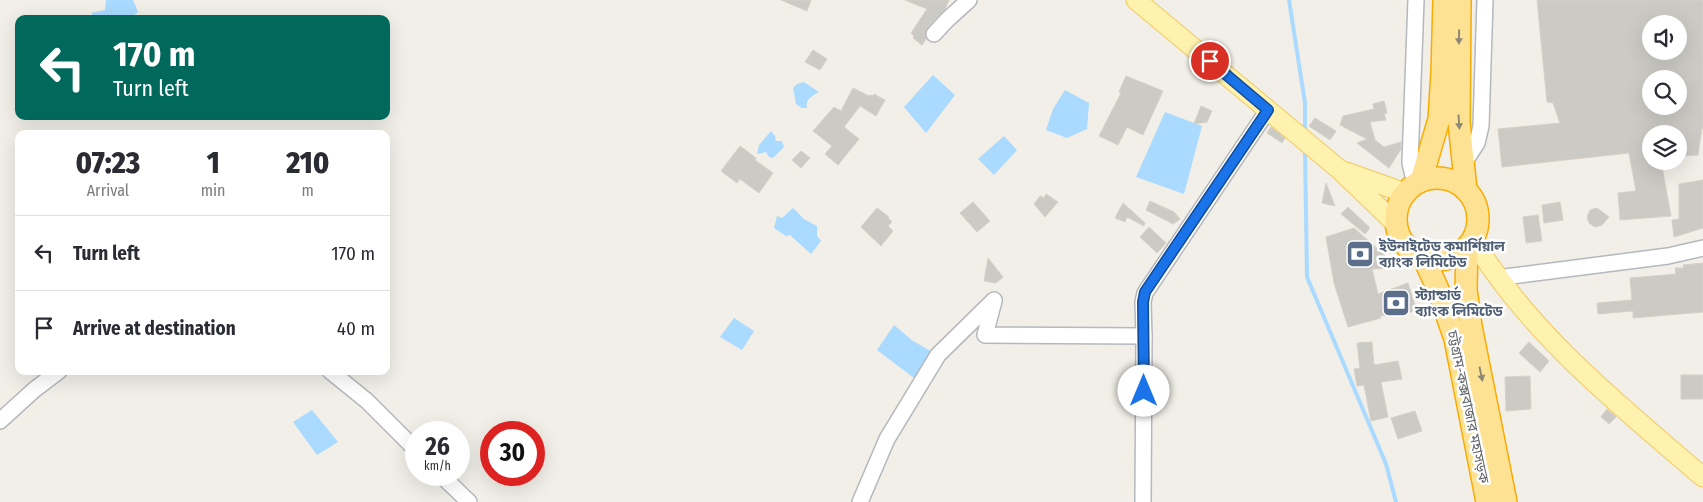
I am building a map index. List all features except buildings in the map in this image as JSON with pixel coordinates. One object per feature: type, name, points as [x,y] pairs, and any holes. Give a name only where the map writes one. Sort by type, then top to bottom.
[{"type":"highway","points":[[1444,0],[1450,73],[1459,122],[1466,190]]},
{"type":"highway","points":[[1414,186],[1437,178],[1445,179],[1453,181],[1466,190],[1474,201],[1478,214],[1478,227],[1470,243],[1454,256],[1439,260],[1424,257],[1411,250],[1401,239],[1396,225],[1397,208],[1414,186],[1439,119],[1450,73],[1460,0]]},
{"type":"highway","name":"চট্টগ্রাম-কক্সবাজার মহাসড়ক","points":[[1470,243],[1466,289],[1471,326],[1506,502]]},
{"type":"highway","name":"চট্টগ্রাম-কক্সবাজার মহাসড়ক","points":[[1424,257],[1437,287],[1455,339],[1487,502]]},
{"type":"main road","points":[[1136,0],[1340,170],[1396,225]]},
{"type":"main road","points":[[1340,170],[1414,186]]},
{"type":"main road","points":[[1470,243],[1514,298],[1594,384],[1703,477]]},
{"type":"street","points":[[934,34],[946,20],[969,0]]},
{"type":"street","points":[[1414,186],[1410,163],[1416,0]]},
{"type":"street","points":[[1464,163],[1477,143],[1481,126],[1485,0]]},
{"type":"street","points":[[1143,502],[1143,302],[1145,292],[1268,110]]},
{"type":"street","points":[[1497,278],[1668,256],[1703,248]]},
{"type":"street","points":[[860,502],[887,439],[938,355],[994,300],[985,335],[1144,336]]},
{"type":"street","points":[[0,421],[54,375]]},
{"type":"street","points":[[335,375],[367,401],[405,439]]},
{"type":"street","points":[[452,486],[468,502]]},
{"type":"water","points":[[106,0],[133,0],[138,12],[134,15],[92,15],[91,13],[105,10]]},
{"type":"water","points":[[933,75],[955,95],[926,133],[904,107]]},
{"type":"water","points":[[804,82],[819,92],[808,100],[807,108],[802,108],[796,104],[793,88],[797,84]]},
{"type":"water","points":[[1065,90],[1089,103],[1087,129],[1067,138],[1046,130],[1053,109]]},
{"type":"water","points":[[1165,112],[1202,126],[1184,194],[1136,177]]},
{"type":"water","points":[[771,131],[776,141],[782,141],[784,147],[773,158],[769,157],[766,152],[757,154],[759,145]]},
{"type":"water","points":[[1004,136],[1017,150],[994,175],[978,159]]},
{"type":"water","points":[[793,208],[804,219],[817,226],[817,236],[821,241],[811,254],[790,235],[786,236],[774,228],[777,216],[782,218]]},
{"type":"water","points":[[734,318],[754,331],[742,350],[720,337]]},
{"type":"water","points":[[894,325],[913,341],[934,353],[918,381],[877,350]]},
{"type":"water","points":[[312,410],[338,442],[317,455],[293,422]]},
{"type":"waterway","points":[[1289,0],[1305,103],[1305,132]]},
{"type":"waterway","points":[[1305,149],[1307,277],[1386,464],[1396,502]]},
{"type":"place","name":"ইউনাইটেড কমার্শিয়াল ব্যাংক লিমিটেড","points":[[1360,254]]},
{"type":"place","name":"স্ট্যান্ডার্ড ব্যাংক লিমিটেড","points":[[1396,303]]},
{"type":"route","points":[[1144,391],[1143,302],[1145,292],[1268,110],[1210,61]]}]
